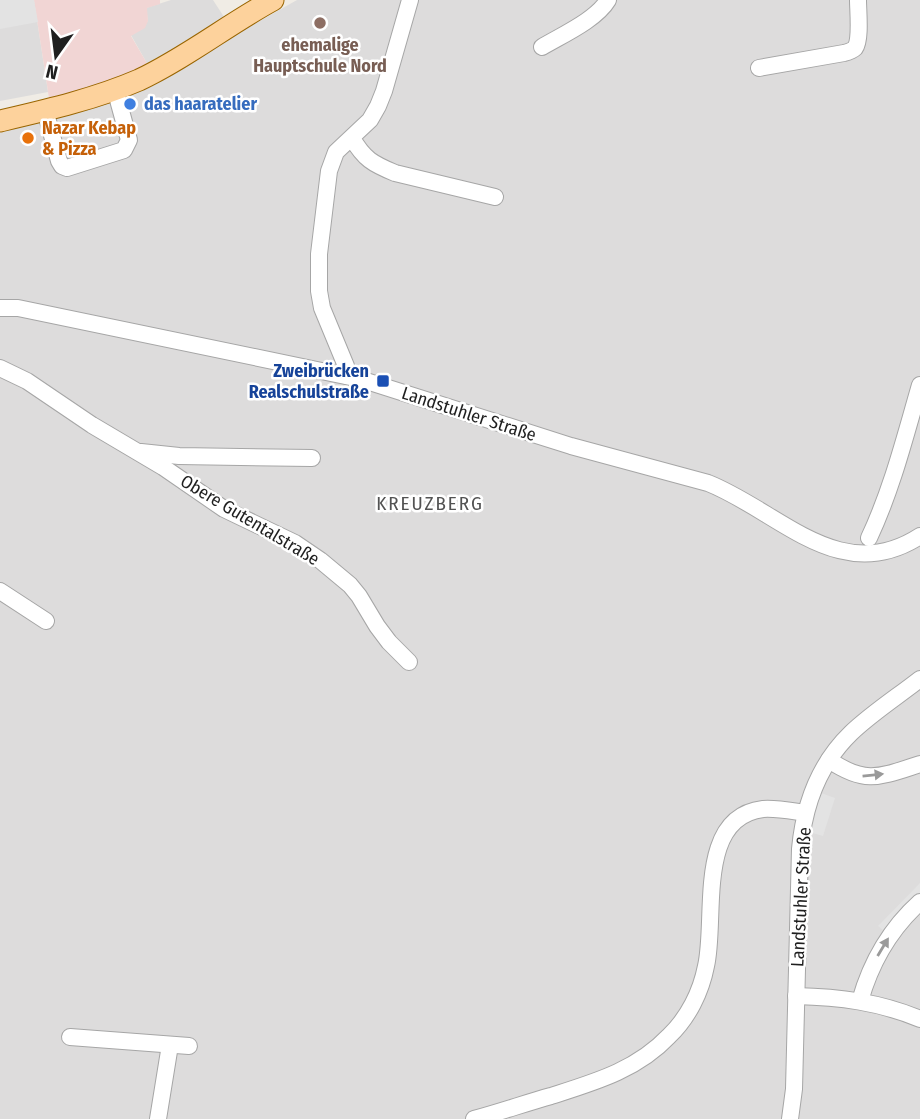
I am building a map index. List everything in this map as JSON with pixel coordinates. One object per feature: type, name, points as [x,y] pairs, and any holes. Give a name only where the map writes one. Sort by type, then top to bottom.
[{"type":"main road","points":[[0,121],[116,89],[138,80],[166,66],[273,0]]},
{"type":"street","points":[[347,376],[343,357],[322,308],[318,273],[329,171],[336,152],[370,120],[378,106],[410,0]]},
{"type":"street","points":[[542,47],[596,13],[608,0]]},
{"type":"street","points":[[759,68],[853,50],[858,38],[858,0]]},
{"type":"street","points":[[45,110],[59,161],[67,168],[124,150],[127,146],[129,140],[116,89]]},
{"type":"street","points":[[352,138],[366,159],[388,170],[495,197]]},
{"type":"street","name":"Landstuhler Straße","points":[[0,308],[18,309],[347,376],[571,446],[708,483],[726,490],[832,549],[851,553],[880,553],[896,549],[920,536]]},
{"type":"street","name":"Obere Gutentalstraße","points":[[0,368],[27,381],[224,509],[295,543],[320,560],[350,585],[389,642],[409,662]]},
{"type":"street","points":[[869,538],[891,485],[920,385]]},
{"type":"street","name":"Obere Gutentalstraße","points":[[135,451],[179,456],[312,458]]},
{"type":"street","points":[[0,592],[46,621]]},
{"type":"street","name":"Landstuhler Straße","points":[[790,1119],[794,1089],[800,849],[805,813],[814,788],[829,761],[851,733],[920,679]]},
{"type":"street","points":[[829,761],[842,770],[862,777],[897,772],[920,764]]},
{"type":"street","points":[[474,1119],[629,1068],[670,1036],[698,993],[706,967],[713,867],[716,852],[727,830],[748,812],[781,809],[805,813]]},
{"type":"street","points":[[860,1000],[881,948],[895,928],[920,902]]},
{"type":"street","points":[[796,996],[860,1000],[920,1019]]},
{"type":"street","points":[[71,1037],[189,1046]]},
{"type":"street","points":[[158,1119],[170,1045]]},
{"type":"shaded area","points":[[0,0],[34,0],[48,92],[0,101]]},
{"type":"shaded area","points":[[0,0],[34,0],[38,22],[0,29]]},
{"type":"shaded area","points":[[34,0],[160,0],[160,4],[147,8],[148,21],[145,28],[131,36],[148,65],[104,85],[49,98]]},
{"type":"shaded area","points":[[171,0],[213,0],[224,17],[148,65],[131,35],[148,21],[146,8]]},
{"type":"shaded area","points":[[297,0],[920,0],[920,1119],[0,1119],[0,133],[102,103],[183,64]]},
{"type":"shaded area","points":[[821,793],[835,798],[823,836],[809,832]]},
{"type":"shaded area","points":[[920,883],[920,895],[885,932],[878,926]]},
{"type":"place","name":"ehemalige Hauptschule Nord","points":[[320,23]]},
{"type":"place","name":"das haaratelier","points":[[130,104]]},
{"type":"place","name":"Nazar Kebap & Pizza","points":[[28,138]]},
{"type":"place","name":"Zweibrücken Realschulstraße","points":[[383,381]]},
{"type":"district","name":"KREUZBERG","points":[[430,503]]}]
